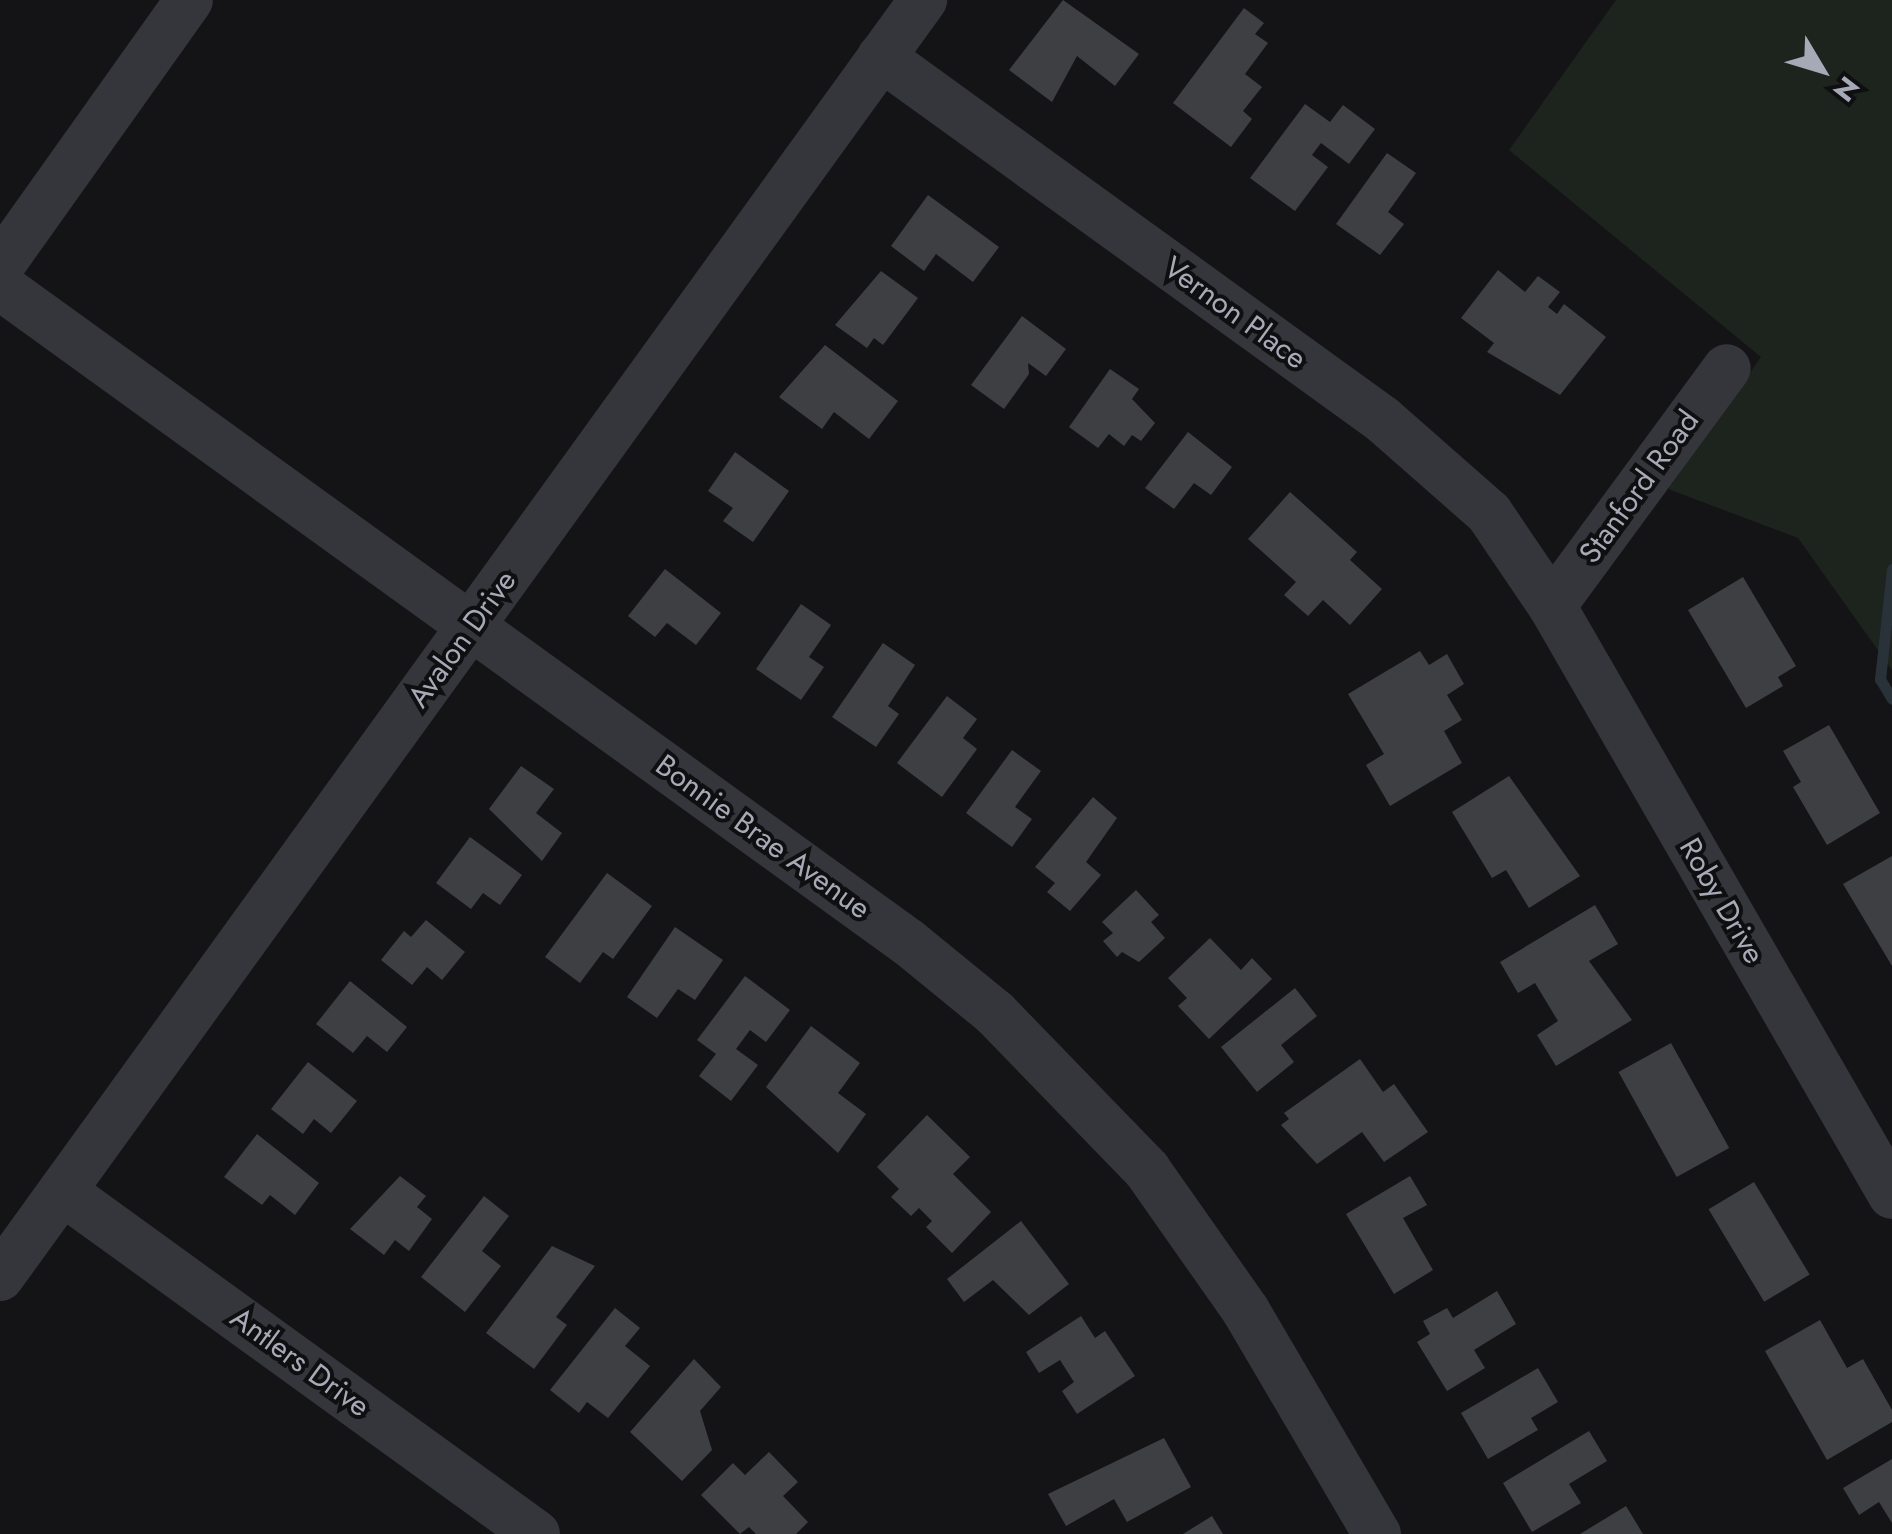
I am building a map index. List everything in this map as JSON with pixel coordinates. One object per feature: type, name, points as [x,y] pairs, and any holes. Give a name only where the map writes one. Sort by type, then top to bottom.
[{"type":"street","points":[[0,266],[189,0]]},
{"type":"street","name":"Avalon Drive","points":[[0,1277],[922,0]]},
{"type":"street","name":"Vernon Place","points":[[880,58],[1382,418],[1489,513],[1552,606]]},
{"type":"street","name":"Bonnie Brae Avenue","points":[[0,286],[908,942],[1058,1070],[1147,1170],[1216,1265],[1376,1534]]},
{"type":"street","name":"Stanford Road","points":[[1552,606],[1726,368]]},
{"type":"street","name":"Roby Drive","points":[[1552,606],[1892,1195]]},
{"type":"street","name":"Antlers Drive","points":[[62,1191],[536,1534]]},
{"type":"shaded area","points":[[1616,0],[1892,0],[1892,670],[1798,538],[1668,489],[1761,357],[1509,150]]},
{"type":"building","points":[[1063,0],[1139,54],[1115,86],[1077,56],[1052,102],[1009,70]]},
{"type":"building","points":[[1244,8],[1264,23],[1255,34],[1268,43],[1245,74],[1262,87],[1243,111],[1252,119],[1231,147],[1173,103]]},
{"type":"building","points":[[1305,104],[1330,122],[1343,105],[1375,129],[1349,164],[1321,143],[1312,155],[1328,167],[1295,211],[1250,178]]},
{"type":"building","points":[[1387,153],[1416,173],[1388,212],[1404,224],[1380,255],[1336,224]]},
{"type":"building","points":[[928,195],[999,247],[973,282],[936,254],[924,271],[891,246]]},
{"type":"building","points":[[1498,270],[1525,292],[1538,276],[1560,292],[1548,307],[1557,314],[1564,304],[1606,337],[1560,395],[1487,352],[1494,343],[1461,318]]},
{"type":"building","points":[[881,271],[918,298],[883,345],[874,338],[867,348],[835,325]]},
{"type":"building","points":[[1022,316],[1066,349],[1046,376],[1028,363],[1029,374],[1004,409],[971,385]]},
{"type":"building","points":[[825,345],[898,401],[869,439],[834,412],[822,429],[779,397]]},
{"type":"building","points":[[1110,369],[1139,389],[1132,399],[1155,423],[1141,441],[1132,435],[1124,446],[1109,434],[1098,448],[1069,427]]},
{"type":"building","points":[[1188,432],[1232,467],[1211,495],[1194,483],[1174,509],[1145,488]]},
{"type":"building","points":[[735,452],[789,491],[753,542],[723,521],[733,508],[708,491]]},
{"type":"building","points":[[1290,492],[1357,552],[1350,560],[1382,589],[1350,625],[1323,600],[1308,616],[1284,595],[1296,582],[1248,539]]},
{"type":"building","points":[[665,569],[721,613],[696,645],[667,623],[655,637],[628,616]]},
{"type":"building","points":[[1743,577],[1796,666],[1778,677],[1783,686],[1746,708],[1688,610]]},
{"type":"building","points":[[801,604],[831,625],[809,657],[824,667],[801,700],[756,669]]},
{"type":"building","points":[[883,643],[915,665],[888,706],[899,714],[876,747],[832,717]]},
{"type":"building","points":[[1420,651],[1429,665],[1447,654],[1464,684],[1447,695],[1462,720],[1444,731],[1462,763],[1390,806],[1366,765],[1384,754],[1348,694]]},
{"type":"building","points":[[947,696],[977,719],[963,738],[977,749],[942,797],[897,763]]},
{"type":"building","points":[[1829,725],[1880,813],[1827,845],[1793,787],[1801,782],[1783,751]]},
{"type":"building","points":[[1012,750],[1041,771],[1015,807],[1032,819],[1012,847],[966,813]]},
{"type":"building","points":[[521,766],[554,789],[536,813],[562,833],[542,861],[489,809]]},
{"type":"building","points":[[1509,776],[1580,876],[1529,908],[1506,870],[1492,878],[1452,812]]},
{"type":"building","points":[[1093,797],[1117,818],[1086,862],[1101,875],[1070,911],[1047,892],[1055,883],[1035,867]]},
{"type":"building","points":[[470,837],[522,875],[500,905],[483,893],[471,909],[436,883]]},
{"type":"building","points":[[1892,856],[1892,966],[1843,884]]},
{"type":"building","points":[[607,873],[652,906],[613,959],[603,952],[580,983],[545,957]]},
{"type":"building","points":[[1136,890],[1159,915],[1151,922],[1165,938],[1139,962],[1122,952],[1117,957],[1103,941],[1113,933],[1102,922]]},
{"type":"building","points":[[1595,905],[1618,944],[1589,961],[1632,1020],[1556,1066],[1537,1035],[1558,1021],[1535,983],[1518,993],[1500,962]]},
{"type":"building","points":[[426,920],[465,952],[442,980],[427,967],[412,985],[381,960],[404,931],[411,937]]},
{"type":"building","points":[[675,927],[723,960],[695,1000],[678,989],[657,1018],[627,997]]},
{"type":"building","points":[[1210,938],[1241,970],[1252,958],[1272,979],[1209,1039],[1178,1006],[1187,998],[1168,978]]},
{"type":"building","points":[[745,976],[790,1010],[766,1042],[750,1030],[736,1049],[758,1065],[731,1101],[699,1076],[716,1054],[697,1040]]},
{"type":"building","points":[[350,981],[407,1027],[387,1052],[367,1036],[353,1053],[316,1024]]},
{"type":"building","points":[[1295,988],[1317,1016],[1281,1045],[1294,1062],[1257,1092],[1221,1047]]},
{"type":"building","points":[[811,1026],[860,1063],[838,1093],[866,1114],[838,1153],[766,1087]]},
{"type":"building","points":[[1671,1043],[1729,1148],[1677,1177],[1619,1072]]},
{"type":"building","points":[[1360,1059],[1383,1092],[1394,1084],[1428,1132],[1384,1162],[1362,1132],[1317,1164],[1281,1125],[1289,1119],[1284,1113]]},
{"type":"building","points":[[308,1062],[357,1101],[331,1133],[314,1119],[303,1134],[271,1109]]},
{"type":"building","points":[[927,1115],[970,1157],[953,1174],[991,1212],[952,1253],[926,1227],[932,1221],[919,1208],[911,1216],[891,1197],[899,1189],[877,1167]]},
{"type":"building","points":[[257,1134],[319,1183],[295,1215],[270,1195],[262,1205],[224,1177]]},
{"type":"building","points":[[400,1176],[426,1196],[417,1207],[432,1219],[409,1251],[395,1240],[384,1255],[350,1229]]},
{"type":"building","points":[[1410,1176],[1427,1205],[1403,1218],[1433,1270],[1394,1294],[1346,1214]]},
{"type":"building","points":[[1754,1182],[1810,1275],[1764,1302],[1709,1209]]},
{"type":"building","points":[[484,1196],[509,1216],[482,1251],[501,1266],[465,1312],[421,1277]]},
{"type":"building","points":[[1021,1221],[1069,1284],[1029,1315],[993,1280],[964,1302],[947,1279]]},
{"type":"building","points":[[552,1246],[595,1266],[556,1317],[567,1325],[534,1369],[486,1333]]},
{"type":"building","points":[[1497,1291],[1516,1324],[1474,1350],[1485,1368],[1447,1391],[1417,1342],[1430,1334],[1423,1321],[1447,1308],[1453,1318]]},
{"type":"building","points":[[615,1308],[640,1328],[625,1346],[650,1366],[608,1418],[587,1402],[579,1413],[550,1390]]},
{"type":"building","points":[[1081,1316],[1095,1338],[1105,1331],[1135,1376],[1077,1414],[1062,1391],[1074,1382],[1060,1360],[1039,1373],[1026,1352]]},
{"type":"building","points":[[1820,1320],[1847,1368],[1863,1359],[1892,1410],[1892,1422],[1827,1460],[1765,1351]]},
{"type":"building","points":[[694,1359],[721,1387],[700,1411],[712,1450],[682,1481],[630,1432]]},
{"type":"building","points":[[1538,1368],[1558,1402],[1531,1418],[1538,1430],[1488,1459],[1461,1413]]},
{"type":"building","points":[[1589,1431],[1607,1461],[1569,1484],[1581,1503],[1532,1532],[1503,1483]]},
{"type":"building","points":[[1164,1438],[1191,1487],[1127,1522],[1114,1499],[1066,1526],[1048,1494]]},
{"type":"building","points":[[769,1452],[798,1482],[783,1496],[808,1522],[796,1534],[756,1534],[749,1527],[740,1534],[701,1495],[733,1463],[745,1475]]},
{"type":"building","points":[[1892,1459],[1892,1523],[1879,1502],[1859,1515],[1843,1488]]},
{"type":"building","points":[[1626,1506],[1643,1534],[1580,1534]]},
{"type":"building","points":[[1212,1516],[1223,1534],[1183,1534]]},
{"type":"waterway","points":[[1892,569],[1880,679],[1892,699]]}]
